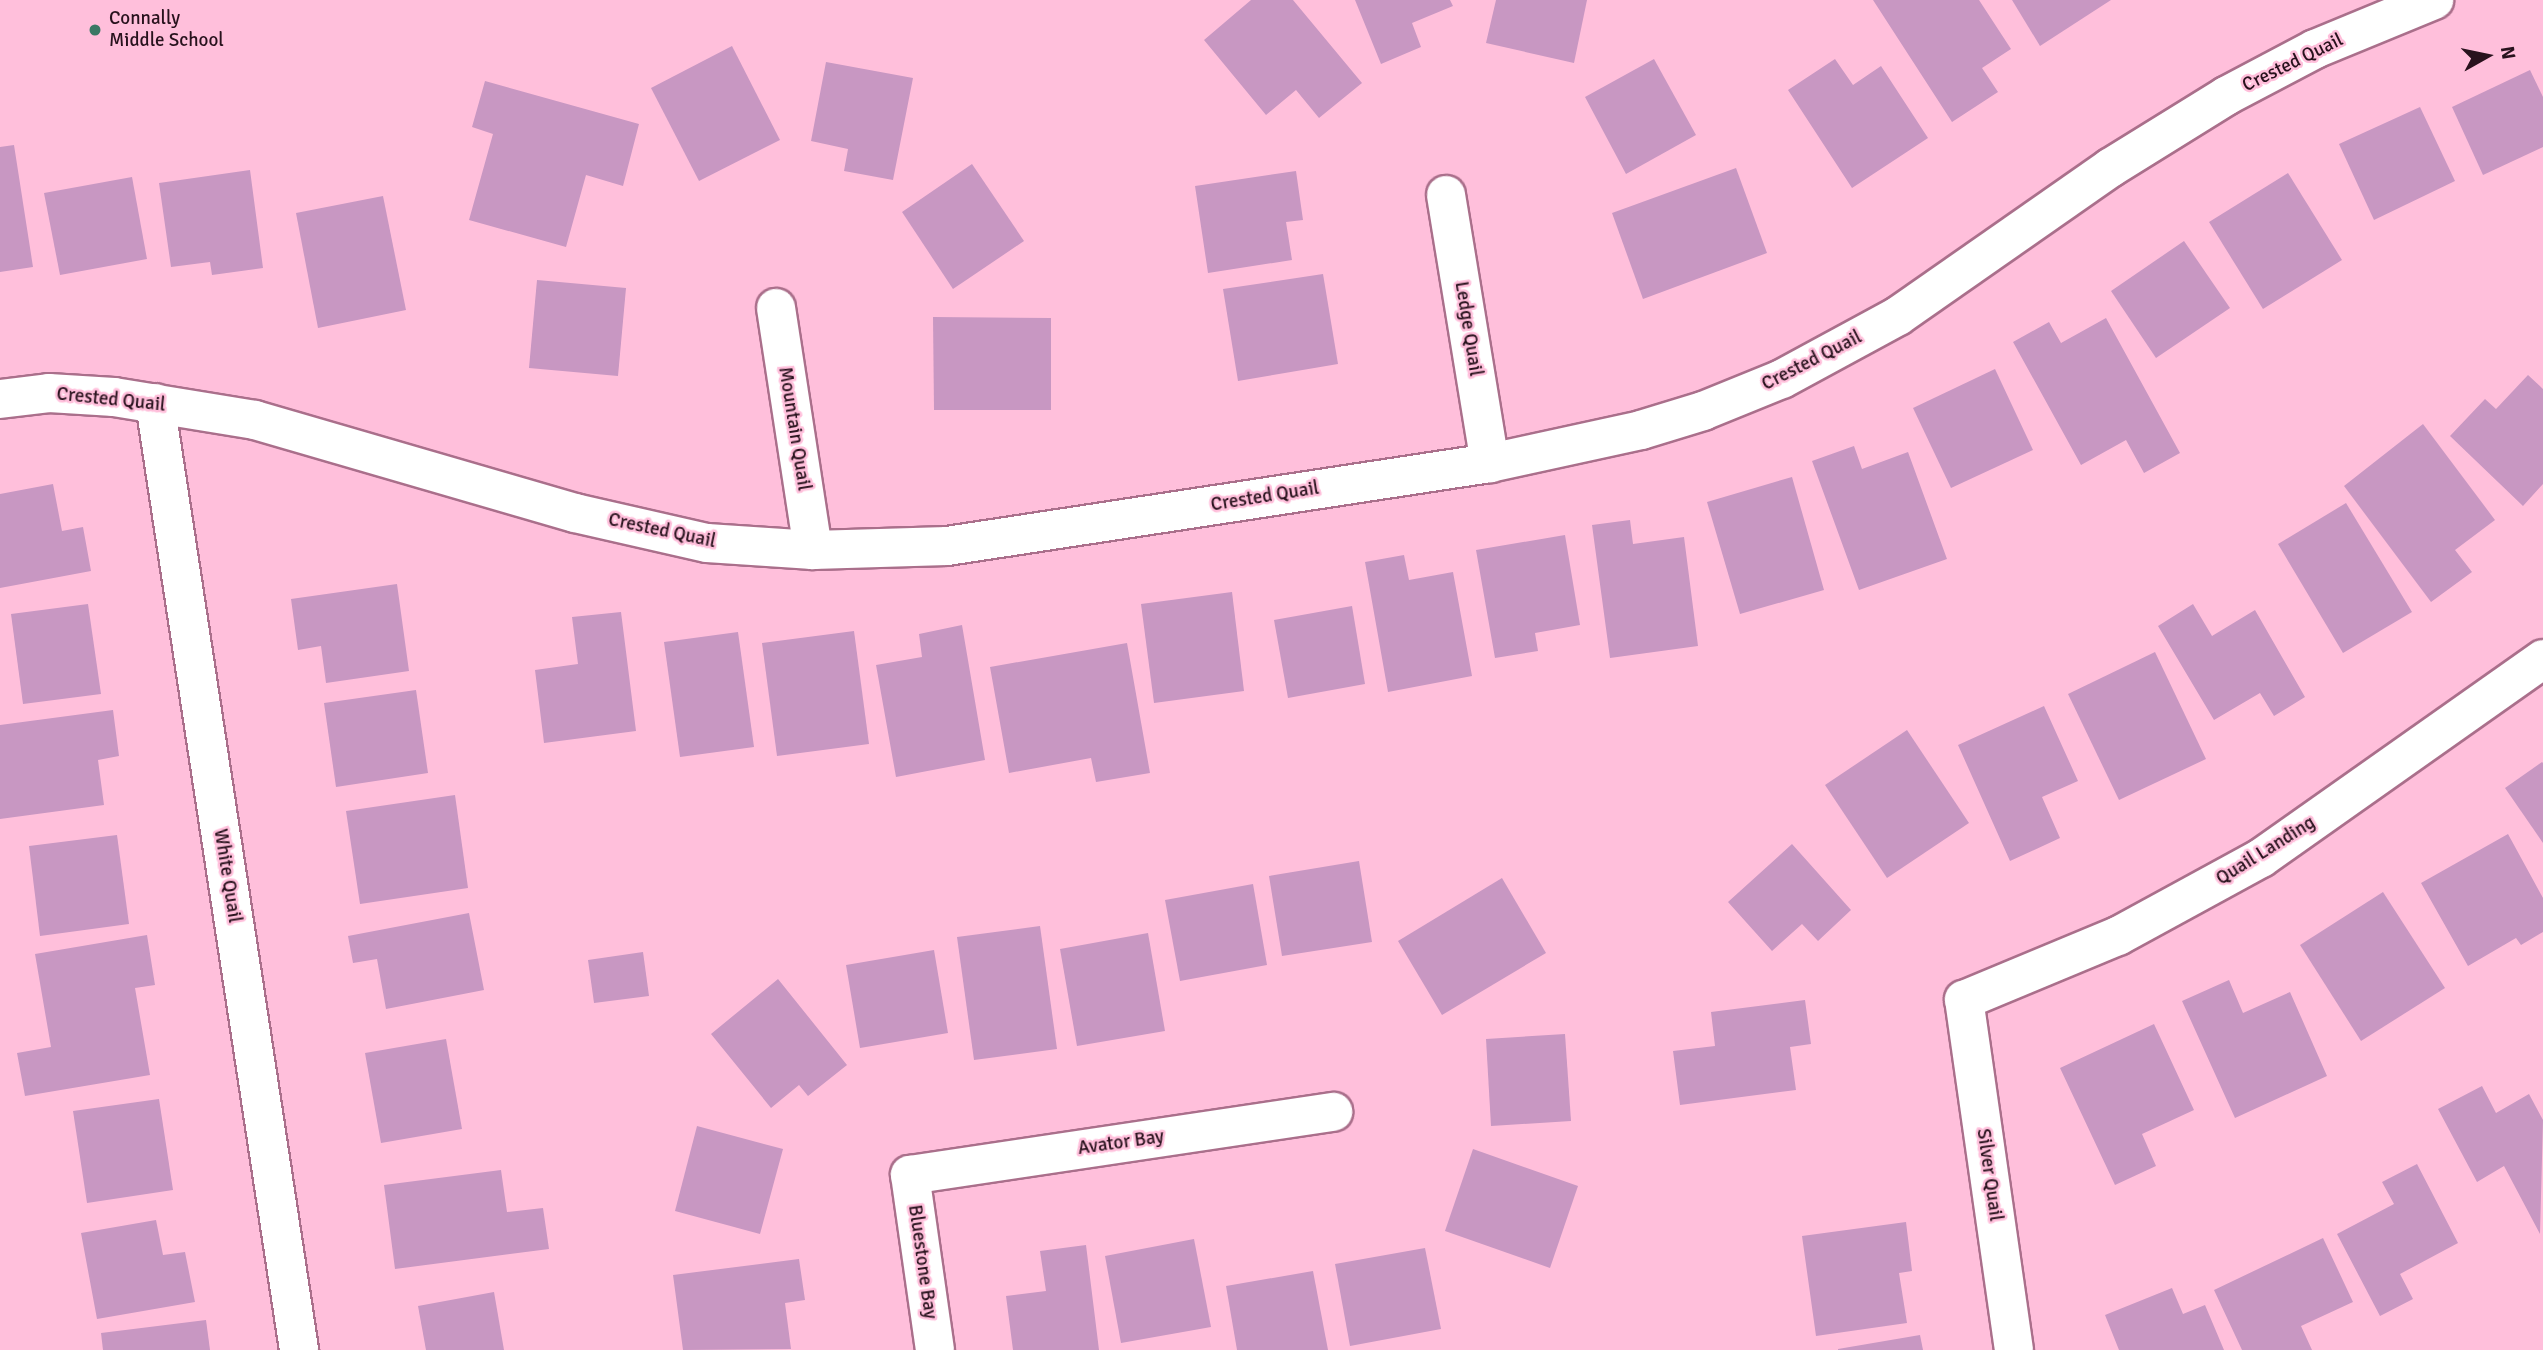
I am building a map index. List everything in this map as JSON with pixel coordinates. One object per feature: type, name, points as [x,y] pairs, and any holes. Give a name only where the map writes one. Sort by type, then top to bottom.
[{"type":"street","name":"Crested Quail","points":[[0,399],[49,393],[155,403],[255,420],[575,513],[707,543],[813,550],[947,546],[1490,463],[1641,430],[1703,411],[1782,379],[1898,316],[2110,168],[2226,96],[2315,49],[2434,0]]},
{"type":"street","name":"Ledge Quail","points":[[1446,195],[1490,463]]},
{"type":"street","name":"Mountain Quail","points":[[776,308],[813,550]]},
{"type":"street","name":"White Quail","points":[[155,403],[299,1350]]},
{"type":"street","name":"Quail Landing","points":[[1964,1000],[2118,936],[2261,858],[2543,659]]},
{"type":"street","name":"Silver Quail","points":[[1964,1000],[2014,1350]]},
{"type":"street","name":"Avator Bay","points":[[910,1175],[1333,1112]]},
{"type":"street","name":"Bluestone Bay","points":[[910,1175],[935,1350]]},
{"type":"building","points":[[1251,0],[1293,0],[1362,83],[1319,118],[1296,90],[1266,115],[1204,40]]},
{"type":"building","points":[[1355,0],[1450,0],[1453,6],[1412,23],[1421,47],[1381,64]]},
{"type":"building","points":[[1496,0],[1587,0],[1574,63],[1486,43]]},
{"type":"building","points":[[1873,0],[1979,0],[2011,49],[1982,68],[1998,92],[1952,122]]},
{"type":"building","points":[[2012,0],[2111,0],[2040,46]]},
{"type":"building","points":[[732,46],[780,140],[699,181],[651,88]]},
{"type":"building","points":[[1654,59],[1696,135],[1626,174],[1585,97]]},
{"type":"building","points":[[1835,59],[1853,85],[1881,66],[1928,138],[1852,188],[1788,90]]},
{"type":"building","points":[[826,62],[913,78],[893,180],[844,171],[848,149],[811,141]]},
{"type":"building","points":[[2530,70],[2543,97],[2543,147],[2483,175],[2452,107]]},
{"type":"building","points":[[485,81],[639,124],[623,186],[586,175],[566,247],[469,220],[493,134],[472,127]]},
{"type":"building","points":[[2420,107],[2455,181],[2374,220],[2339,144]]},
{"type":"building","points":[[14,145],[33,267],[0,272],[0,147]]},
{"type":"building","points":[[972,164],[1024,241],[953,289],[902,212]]},
{"type":"building","points":[[1736,168],[1767,253],[1643,299],[1612,213]]},
{"type":"building","points":[[250,170],[263,268],[212,275],[210,262],[171,267],[159,183]]},
{"type":"building","points":[[1296,171],[1303,220],[1286,222],[1292,260],[1208,273],[1195,186]]},
{"type":"building","points":[[2288,173],[2342,260],[2263,309],[2209,222]]},
{"type":"building","points":[[132,177],[147,259],[60,275],[44,193]]},
{"type":"building","points":[[383,196],[406,310],[318,328],[296,213]]},
{"type":"building","points":[[2184,241],[2230,308],[2156,358],[2111,291]]},
{"type":"building","points":[[1323,274],[1338,364],[1238,381],[1223,289]]},
{"type":"building","points":[[537,280],[626,288],[618,376],[529,368]]},
{"type":"building","points":[[933,317],[1051,318],[1051,410],[934,410]]},
{"type":"building","points":[[2106,318],[2180,453],[2144,473],[2126,440],[2081,465],[2013,342],[2049,322],[2061,343]]},
{"type":"building","points":[[1995,369],[2033,450],[1951,488],[1913,408]]},
{"type":"building","points":[[2528,375],[2543,389],[2543,484],[2523,506],[2450,436],[2485,399],[2496,409]]},
{"type":"building","points":[[2423,424],[2495,520],[2455,550],[2472,572],[2431,602],[2344,486]]},
{"type":"building","points":[[1854,446],[1862,469],[1908,452],[1947,559],[1859,590],[1812,461]]},
{"type":"building","points":[[1792,477],[1824,590],[1740,614],[1707,502]]},
{"type":"building","points":[[53,484],[62,531],[83,527],[91,571],[0,588],[0,494]]},
{"type":"building","points":[[2346,503],[2412,612],[2343,653],[2278,544]]},
{"type":"building","points":[[1630,520],[1633,544],[1684,537],[1698,646],[1610,658],[1592,525]]},
{"type":"building","points":[[1565,535],[1580,625],[1535,633],[1538,651],[1495,658],[1476,550]]},
{"type":"building","points":[[1404,555],[1409,580],[1453,572],[1472,676],[1388,692],[1365,562]]},
{"type":"building","points":[[397,584],[409,671],[326,683],[321,646],[298,650],[291,599]]},
{"type":"building","points":[[1232,592],[1244,691],[1154,703],[1141,604]]},
{"type":"building","points":[[88,604],[101,694],[23,704],[11,614]]},
{"type":"building","points":[[2193,604],[2212,636],[2255,610],[2305,697],[2274,716],[2260,693],[2214,720],[2158,626]]},
{"type":"building","points":[[1352,606],[1365,684],[1288,698],[1274,620]]},
{"type":"building","points":[[621,612],[636,731],[544,743],[535,670],[578,664],[572,617]]},
{"type":"building","points":[[962,625],[985,760],[896,777],[876,665],[922,657],[919,634]]},
{"type":"building","points":[[854,631],[869,744],[777,756],[762,643]]},
{"type":"building","points":[[738,632],[754,747],[680,757],[664,642]]},
{"type":"building","points":[[1127,643],[1150,773],[1096,782],[1091,758],[1009,773],[990,667]]},
{"type":"building","points":[[2155,652],[2206,759],[2119,800],[2068,694]]},
{"type":"building","points":[[416,690],[428,773],[336,787],[324,703]]},
{"type":"building","points":[[2044,706],[2078,781],[2042,797],[2060,838],[2010,861],[1958,745]]},
{"type":"building","points":[[113,710],[119,756],[98,760],[104,805],[0,819],[0,725]]},
{"type":"building","points":[[1907,730],[1969,823],[1887,878],[1825,785]]},
{"type":"building","points":[[2543,763],[2543,843],[2505,788]]},
{"type":"building","points":[[455,795],[468,888],[360,904],[346,811]]},
{"type":"building","points":[[2508,834],[2543,898],[2543,932],[2521,945],[2516,938],[2468,966],[2421,883]]},
{"type":"building","points":[[117,835],[129,924],[40,936],[29,846]]},
{"type":"building","points":[[1792,844],[1851,910],[1818,941],[1802,924],[1772,951],[1728,902]]},
{"type":"building","points":[[1359,861],[1372,942],[1282,956],[1269,876]]},
{"type":"building","points":[[1502,878],[1546,953],[1442,1015],[1398,941]]},
{"type":"building","points":[[1253,884],[1267,965],[1180,981],[1165,900]]},
{"type":"building","points":[[2383,892],[2445,988],[2361,1041],[2300,945]]},
{"type":"building","points":[[469,913],[484,990],[386,1009],[377,959],[353,963],[348,936]]},
{"type":"building","points":[[1040,926],[1057,1049],[974,1060],[957,937]]},
{"type":"building","points":[[1148,933],[1165,1031],[1077,1046],[1060,949]]},
{"type":"building","points":[[147,935],[155,985],[135,988],[150,1075],[25,1096],[17,1053],[51,1047],[35,954]]},
{"type":"building","points":[[934,950],[948,1033],[860,1048],[846,965]]},
{"type":"building","points":[[643,952],[649,996],[594,1003],[588,960]]},
{"type":"building","points":[[778,979],[847,1065],[808,1096],[799,1085],[771,1108],[711,1034]]},
{"type":"building","points":[[2229,980],[2243,1013],[2290,992],[2327,1076],[2235,1118],[2182,1001]]},
{"type":"building","points":[[1805,1000],[1811,1044],[1790,1047],[1796,1090],[1680,1105],[1673,1051],[1715,1046],[1711,1012]]},
{"type":"building","points":[[2154,1024],[2194,1110],[2142,1134],[2156,1166],[2115,1185],[2060,1068]]},
{"type":"building","points":[[1565,1034],[1571,1121],[1491,1126],[1486,1039]]},
{"type":"building","points":[[446,1039],[462,1129],[381,1143],[365,1053]]},
{"type":"building","points":[[2482,1086],[2496,1113],[2529,1094],[2543,1120],[2540,1234],[2504,1166],[2477,1182],[2438,1109]]},
{"type":"building","points":[[159,1099],[173,1190],[87,1203],[73,1111]]},
{"type":"building","points":[[697,1126],[783,1149],[760,1234],[675,1211]]},
{"type":"building","points":[[1473,1149],[1578,1186],[1550,1268],[1445,1231]]},
{"type":"building","points":[[2417,1164],[2458,1243],[2400,1274],[2413,1299],[2380,1316],[2337,1234],[2394,1204],[2382,1182]]},
{"type":"building","points":[[501,1170],[507,1212],[543,1208],[549,1249],[395,1269],[384,1185]]},
{"type":"building","points":[[156,1220],[163,1255],[185,1252],[195,1302],[97,1319],[81,1233]]},
{"type":"building","points":[[1906,1222],[1912,1271],[1899,1273],[1907,1323],[1816,1336],[1802,1236]]},
{"type":"building","points":[[2323,1238],[2353,1302],[2301,1326],[2312,1350],[2242,1350],[2214,1290]]},
{"type":"building","points":[[1194,1239],[1211,1327],[1121,1343],[1105,1256]]},
{"type":"building","points":[[1086,1245],[1099,1350],[1013,1350],[1006,1296],[1046,1291],[1040,1251]]},
{"type":"building","points":[[1425,1248],[1441,1329],[1350,1346],[1335,1264]]},
{"type":"building","points":[[799,1259],[805,1300],[785,1303],[791,1349],[683,1350],[673,1275]]},
{"type":"building","points":[[1313,1271],[1328,1350],[1237,1350],[1226,1286]]},
{"type":"building","points":[[2172,1288],[2183,1314],[2205,1305],[2224,1350],[2119,1350],[2105,1315]]},
{"type":"building","points":[[494,1292],[504,1350],[426,1350],[418,1306]]},
{"type":"building","points":[[206,1320],[210,1350],[103,1350],[101,1333]]},
{"type":"building","points":[[1920,1335],[1923,1350],[1838,1350],[1838,1349]]},
{"type":"place","name":"Connally Middle School","points":[[95,30]]}]
